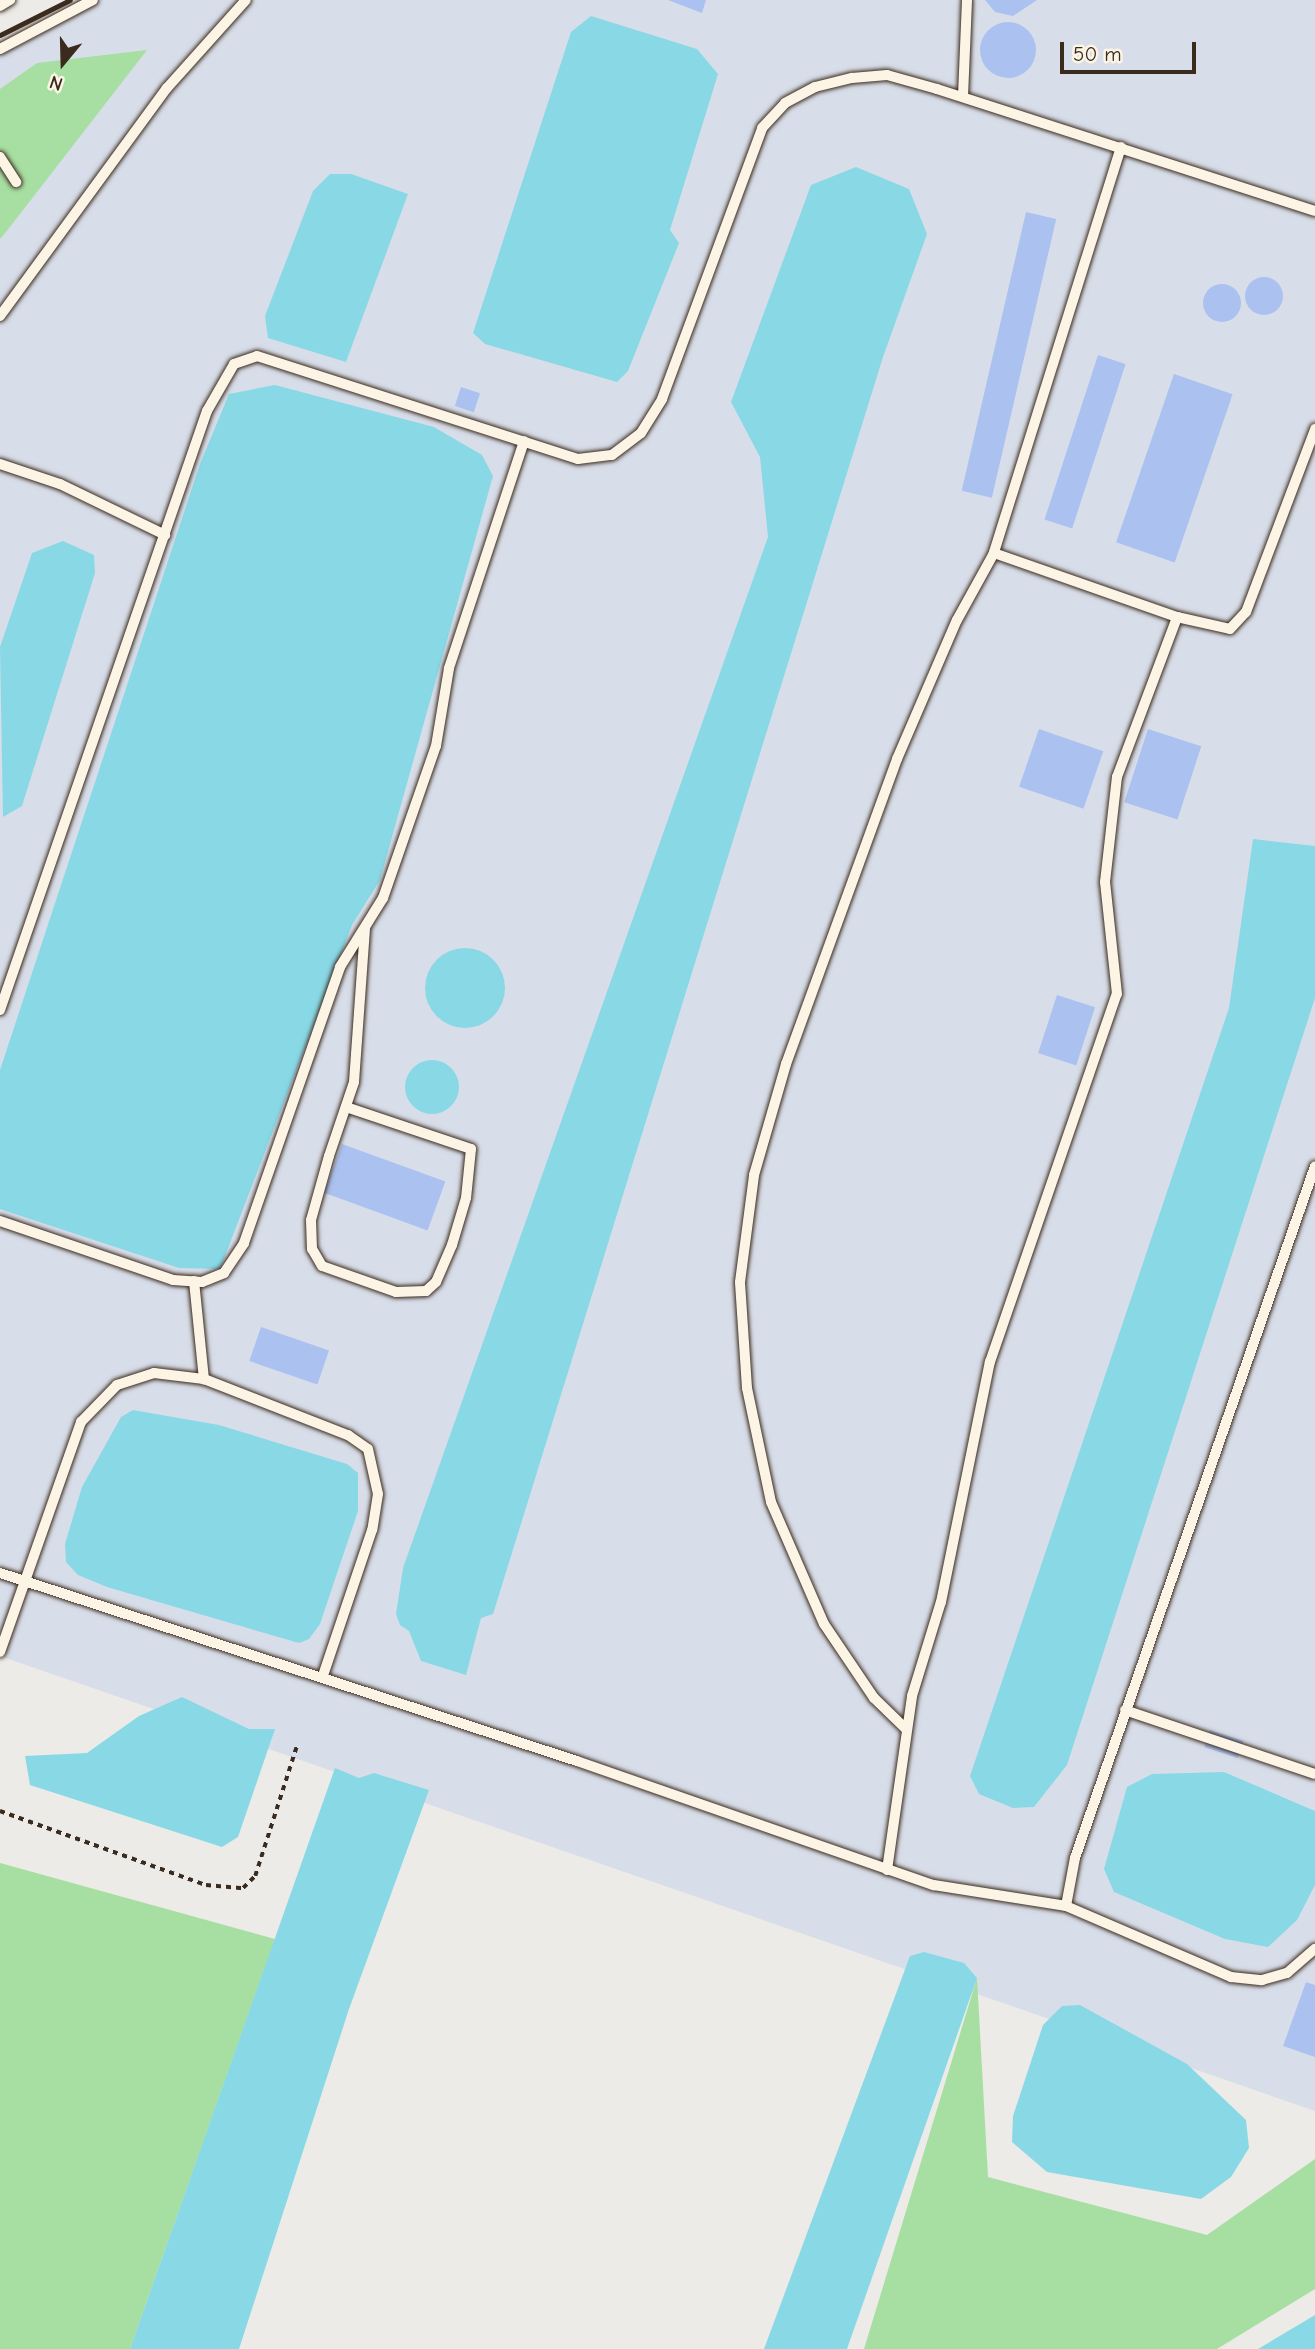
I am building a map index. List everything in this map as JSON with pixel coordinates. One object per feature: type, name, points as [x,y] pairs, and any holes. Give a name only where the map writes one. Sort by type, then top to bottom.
[{"type":"lane","points":[[0,6],[10,0]]},
{"type":"lane","points":[[0,48],[93,0]]},
{"type":"lane","points":[[0,316],[167,88],[247,0]]},
{"type":"lane","points":[[962,96],[967,0]]},
{"type":"lane","points":[[0,1010],[216,391],[234,364],[257,356],[578,458],[612,455],[641,433],[678,363],[762,128],[785,103],[815,87],[887,75],[962,96],[1315,211]]},
{"type":"lane","points":[[906,1729],[874,1698],[824,1624],[771,1502],[747,1388],[740,1282],[754,1175],[790,1051],[902,747],[957,620],[994,553],[1121,147]]},
{"type":"lane","points":[[0,157],[16,182]]},
{"type":"lane","points":[[994,553],[1177,617],[1230,629],[1246,612],[1315,429]]},
{"type":"lane","points":[[0,1221],[173,1280],[194,1281],[224,1273],[244,1243],[340,967],[383,898],[436,746],[449,668],[524,441]]},
{"type":"lane","points":[[0,464],[60,484],[165,535]]},
{"type":"lane","points":[[887,1870],[906,1729],[942,1602],[990,1362],[1117,994],[1105,882],[1108,826],[1117,777],[1177,617]]},
{"type":"lane","points":[[346,1107],[471,1150],[467,1198],[452,1245],[436,1282],[426,1291],[396,1292],[322,1266],[312,1249],[311,1220],[346,1107],[354,1082],[365,925]]},
{"type":"lane","points":[[1066,1906],[1075,1858],[1315,1166]]},
{"type":"lane","points":[[194,1281],[193,1315],[204,1379]]},
{"type":"lane","points":[[0,1652],[61,1470],[96,1401],[117,1385],[154,1373],[204,1379],[348,1435],[368,1449],[376,1468],[372,1530],[323,1676]]},
{"type":"lane","points":[[0,1573],[323,1676],[934,1885],[1066,1906],[1231,1977],[1262,1980],[1287,1973],[1315,1950]]},
{"type":"lane","points":[[1125,1710],[1315,1774]]},
{"type":"path","points":[[0,1811],[206,1885],[243,1888],[255,1876],[297,1745]]},
{"type":"shaded area","points":[[80,0],[1315,0],[1315,2111],[0,1656],[0,52]]},
{"type":"green space","points":[[147,50],[0,239],[0,89],[37,63]]},
{"type":"green space","points":[[0,1863],[275,1939],[130,2349],[0,2349]]},
{"type":"green space","points":[[977,1978],[988,2177],[1207,2235],[1315,2159],[1315,2289],[1217,2349],[864,2349]]},
{"type":"water","points":[[591,16],[697,49],[718,74],[670,230],[679,243],[628,371],[617,382],[485,344],[473,333],[571,32]]},
{"type":"water","points":[[856,167],[909,189],[927,234],[883,357],[493,1614],[481,1618],[466,1675],[421,1661],[409,1631],[400,1625],[396,1614],[403,1568],[768,537],[760,457],[731,402],[811,185]]},
{"type":"water","points":[[330,174],[351,174],[408,194],[346,362],[268,338],[265,316],[313,191]]},
{"type":"water","points":[[275,385],[434,427],[482,455],[493,476],[380,880],[352,925],[220,1269],[179,1268],[0,1209],[0,1070],[200,464],[229,394]]},
{"type":"water","points":[[63,541],[94,555],[95,573],[22,806],[3,817],[0,647],[32,553]]},
{"type":"water","points":[[1253,839],[1315,846],[1315,998],[1067,1765],[1034,1807],[1013,1808],[979,1794],[970,1776],[1229,1008]]},
{"type":"water","points":[[465,948],[480,951],[493,960],[502,973],[505,988],[502,1003],[493,1016],[480,1025],[465,1028],[450,1025],[437,1016],[428,1003],[425,988],[428,973],[437,960],[450,951]]},
{"type":"water","points":[[432,1060],[451,1068],[459,1087],[451,1106],[432,1114],[413,1106],[405,1087],[413,1068]]},
{"type":"water","points":[[133,1410],[219,1425],[347,1464],[358,1473],[358,1511],[320,1624],[309,1639],[299,1643],[107,1587],[78,1575],[66,1562],[65,1544],[82,1487],[121,1417]]},
{"type":"water","points":[[182,1697],[249,1729],[275,1729],[238,1837],[222,1847],[30,1785],[25,1756],[87,1753],[139,1716]]},
{"type":"water","points":[[335,1768],[359,1778],[374,1773],[429,1790],[349,2009],[239,2349],[130,2349]]},
{"type":"water","points":[[1224,1772],[1315,1811],[1315,1885],[1297,1920],[1268,1947],[1225,1939],[1114,1892],[1104,1869],[1127,1787],[1152,1774]]},
{"type":"water","points":[[924,1952],[964,1963],[977,1978],[847,2349],[764,2349],[910,1956]]},
{"type":"water","points":[[1080,2005],[1187,2064],[1246,2120],[1249,2148],[1231,2177],[1201,2199],[1047,2172],[1012,2142],[1013,2116],[1043,2025],[1062,2006]]},
{"type":"water","points":[[1315,2315],[1315,2349],[1258,2349]]},
{"type":"building","points":[[668,0],[706,0],[702,13]]},
{"type":"building","points":[[985,0],[1037,0],[1013,16],[995,12]]},
{"type":"building","points":[[1002,22],[1014,22],[1024,26],[1032,34],[1036,50],[1032,66],[1024,74],[1014,78],[1002,78],[992,74],[984,66],[980,56],[980,44],[984,34],[992,26]]},
{"type":"building","points":[[1026,212],[1056,219],[992,498],[962,491]]},
{"type":"building","points":[[1264,277],[1277,283],[1283,296],[1277,309],[1264,315],[1251,309],[1245,296],[1251,283]]},
{"type":"building","points":[[1222,284],[1235,290],[1241,303],[1235,316],[1222,322],[1209,316],[1203,303],[1209,290]]},
{"type":"building","points":[[1098,355],[1126,364],[1072,528],[1045,520]]},
{"type":"building","points":[[1174,374],[1233,394],[1175,562],[1116,542]]},
{"type":"building","points":[[461,387],[480,393],[474,412],[455,406]]},
{"type":"building","points":[[1039,729],[1103,751],[1083,809],[1019,787]]},
{"type":"building","points":[[1148,729],[1201,746],[1177,820],[1124,802]]},
{"type":"building","points":[[1057,995],[1095,1007],[1076,1065],[1038,1053]]},
{"type":"building","points":[[342,1144],[445,1182],[428,1230],[324,1193]]},
{"type":"building","points":[[261,1327],[329,1350],[317,1384],[249,1361]]},
{"type":"building","points":[[1210,1730],[1243,1741],[1238,1758],[1204,1747]]},
{"type":"building","points":[[1306,1982],[1315,1985],[1315,2057],[1283,2046]]},
{"type":"railway","points":[[0,35],[70,0]]}]
